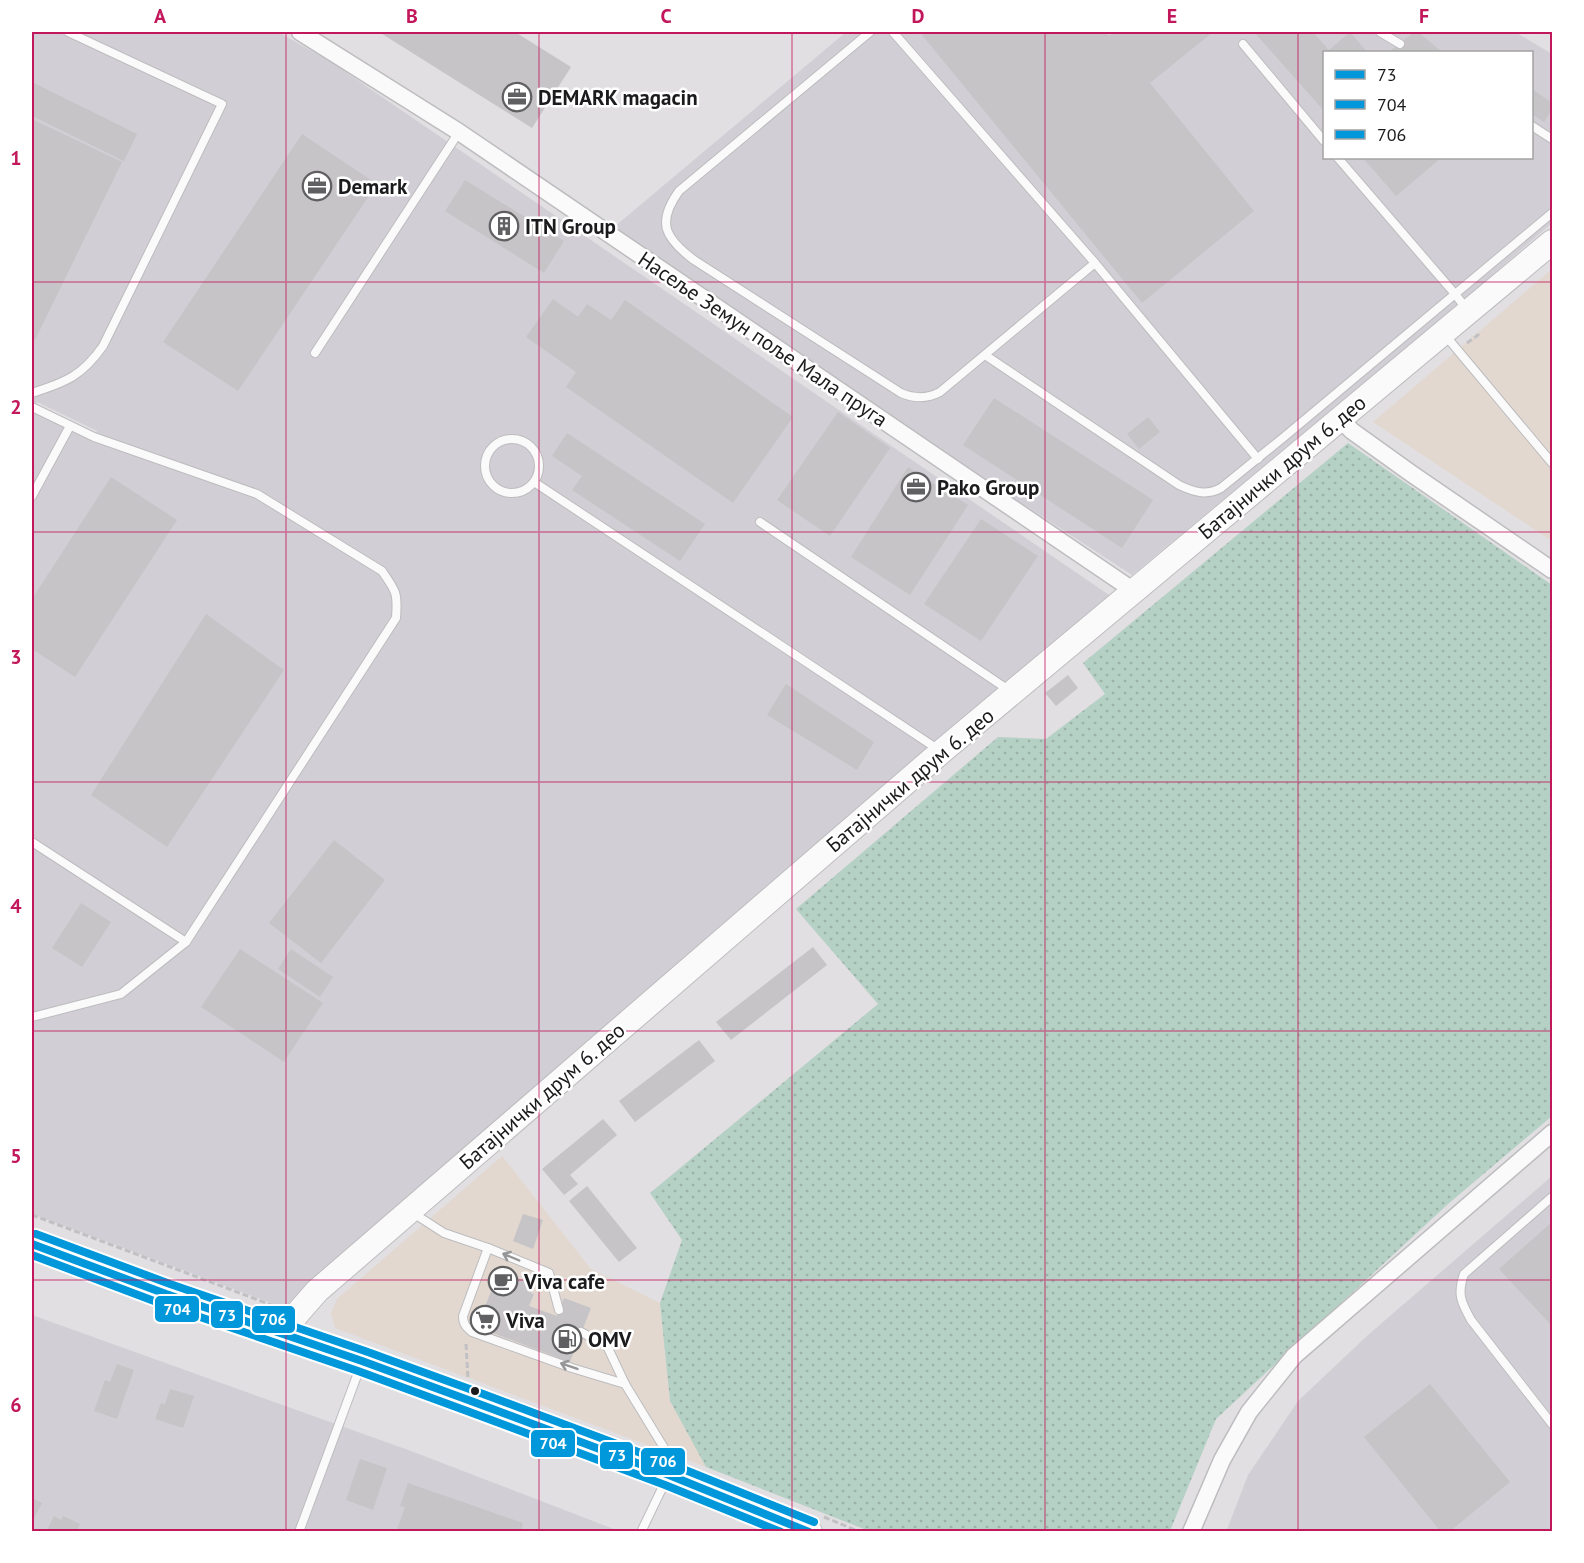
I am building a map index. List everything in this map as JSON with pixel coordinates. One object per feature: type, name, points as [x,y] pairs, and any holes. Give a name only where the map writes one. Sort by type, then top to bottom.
[{"type":"street","name":"Насеље Земун поље Мала пруга","points":[[300,32],[459,132],[1134,591]]},
{"type":"street","name":"Батајнички друм 6. део","points":[[291,1325],[317,1291],[941,752],[1443,333],[1462,303],[1552,242]]},
{"type":"street","points":[[1340,419],[1352,431],[1395,462],[1552,570]]},
{"type":"street","points":[[1191,1532],[1222,1460],[1249,1412],[1294,1356],[1552,1133]]},
{"type":"street","points":[[32,1244],[166,1294],[291,1325],[362,1361],[679,1479],[810,1532]]},
{"type":"lane","points":[[32,393],[70,379],[94,359],[103,346],[222,104],[68,32]]},
{"type":"lane","points":[[870,32],[679,191],[667,210],[666,223],[672,242],[694,260],[902,393],[912,397],[932,396],[940,392],[1095,263]]},
{"type":"lane","points":[[893,32],[1095,263],[1258,459]]},
{"type":"lane","points":[[1380,32],[1400,44]]},
{"type":"lane","points":[[1243,44],[1323,140]]},
{"type":"lane","points":[[1533,127],[1552,139]]},
{"type":"lane","points":[[315,353],[459,132]]},
{"type":"lane","points":[[1339,159],[1462,303]]},
{"type":"lane","points":[[985,355],[1179,485],[1193,492],[1214,492],[1462,303],[1552,213]]},
{"type":"lane","points":[[1443,333],[1552,463]]},
{"type":"lane","points":[[32,407],[93,437],[257,494],[382,571],[396,590],[398,602],[396,618],[186,942],[121,994],[32,1017]]},
{"type":"lane","points":[[32,496],[70,426]]},
{"type":"lane","points":[[510,439],[527,443],[534,449],[539,465],[534,482],[528,488],[510,493],[494,486],[485,470],[485,461],[494,445],[510,439]]},
{"type":"lane","points":[[534,482],[941,752]]},
{"type":"lane","points":[[760,522],[1013,693]]},
{"type":"lane","points":[[32,842],[186,942]]},
{"type":"lane","points":[[1552,1197],[1464,1274],[1459,1287],[1462,1305],[1471,1320],[1552,1424]]},
{"type":"lane","points":[[409,1211],[444,1233],[549,1273],[559,1310]]},
{"type":"lane","points":[[488,1248],[463,1316],[466,1327],[472,1332],[572,1368],[625,1384]]},
{"type":"lane","points":[[581,1332],[608,1346],[625,1384],[669,1456],[679,1479],[641,1532]]},
{"type":"lane","points":[[299,1532],[362,1361]]},
{"type":"path","points":[[32,1215],[291,1325]]},
{"type":"path","points":[[466,1327],[467,1371],[471,1401]]},
{"type":"shaded area","points":[[32,32],[278,32],[331,62],[1112,597],[288,1309],[32,1214]],"holes":[[[37,402],[97,431],[94,437],[34,407]]]},
{"type":"shaded area","points":[[846,32],[1515,32],[1552,54],[1552,223],[1461,302],[1132,575],[607,233]]},
{"type":"shaded area","points":[[1552,269],[1552,541],[1373,422]]},
{"type":"shaded area","points":[[502,1156],[591,1269],[660,1303],[670,1401],[706,1467],[335,1328],[331,1313],[337,1299]]},
{"type":"shaded area","points":[[1552,1176],[1552,1531],[1226,1532],[1248,1475],[1298,1401],[1368,1335]]},
{"type":"shaded area","points":[[32,1315],[411,1451],[619,1531],[32,1531]]},
{"type":"green space","points":[[1348,443],[1552,585],[1552,1116],[1448,1204],[1216,1419],[1170,1531],[869,1531],[706,1467],[670,1401],[660,1303],[682,1240],[650,1193],[878,1004],[796,909],[998,737],[1046,739],[1105,694],[1083,663]]},
{"type":"building","name":"DEMARK magacin","points":[[379,32],[515,32],[571,67],[532,128]]},
{"type":"building","points":[[927,32],[1105,32],[1109,36],[1115,32],[1213,32],[1150,83],[1254,211],[1142,303],[922,35]]},
{"type":"building","points":[[1254,32],[1313,32],[1329,50],[1350,32],[1366,51],[1323,51],[1323,110]]},
{"type":"building","points":[[1414,32],[1418,32],[1441,51],[1390,51]]},
{"type":"building","points":[[32,82],[137,134],[124,161],[32,116]]},
{"type":"building","points":[[1533,90],[1552,103],[1552,109],[1544,122],[1533,115]]},
{"type":"building","points":[[32,119],[122,162],[35,340],[32,338]]},
{"type":"building","points":[[302,134],[377,184],[238,391],[163,342]]},
{"type":"building","points":[[1364,159],[1440,159],[1396,196]]},
{"type":"building","name":"ITN Group","points":[[465,180],[564,241],[544,273],[445,211]]},
{"type":"building","points":[[553,299],[578,317],[587,304],[611,320],[625,300],[793,417],[733,503],[566,387],[576,372],[526,337]]},
{"type":"building","points":[[994,398],[1153,500],[1122,548],[963,445]]},
{"type":"building","points":[[838,412],[890,448],[830,536],[777,500]]},
{"type":"building","points":[[1148,417],[1160,432],[1139,449],[1127,434]]},
{"type":"building","points":[[567,433],[705,524],[680,561],[572,490],[582,476],[552,456]]},
{"type":"building","points":[[908,467],[968,505],[910,595],[851,557]]},
{"type":"building","points":[[111,477],[177,520],[75,677],[32,649],[32,599]]},
{"type":"building","points":[[981,519],[1038,556],[981,641],[924,604]]},
{"type":"building","points":[[206,614],[284,670],[167,847],[91,795]]},
{"type":"building","points":[[1068,675],[1078,688],[1056,706],[1045,693]]},
{"type":"building","points":[[786,684],[874,742],[857,770],[767,715]]},
{"type":"building","points":[[334,840],[385,880],[321,963],[269,923]]},
{"type":"building","points":[[81,903],[111,922],[82,967],[52,948]]},
{"type":"building","points":[[813,947],[827,965],[731,1040],[716,1022]]},
{"type":"building","points":[[240,949],[323,1003],[284,1062],[201,1007]]},
{"type":"building","points":[[291,949],[333,977],[320,997],[278,969]]},
{"type":"building","points":[[699,1040],[715,1061],[635,1122],[619,1101]]},
{"type":"building","points":[[603,1119],[617,1135],[570,1175],[578,1184],[564,1195],[542,1169]]},
{"type":"building","points":[[587,1186],[637,1248],[619,1262],[569,1201]]},
{"type":"building","points":[[523,1214],[543,1220],[533,1249],[513,1241]]},
{"type":"building","points":[[1552,1222],[1552,1326],[1499,1269]]},
{"type":"building","points":[[499,1271],[534,1284],[531,1293],[534,1294],[529,1306],[557,1316],[564,1298],[591,1308],[570,1362],[477,1327]]},
{"type":"building","points":[[117,1364],[134,1370],[117,1419],[94,1411],[105,1380],[110,1382]]},
{"type":"building","points":[[1430,1384],[1510,1482],[1449,1532],[1441,1532],[1364,1437]]},
{"type":"building","points":[[170,1389],[194,1396],[183,1428],[155,1419],[161,1403],[165,1404]]},
{"type":"building","points":[[360,1459],[387,1468],[373,1510],[346,1500]]},
{"type":"building","points":[[408,1483],[523,1523],[521,1532],[396,1532],[405,1507],[400,1506]]},
{"type":"building","points":[[32,1498],[42,1503],[32,1522]]},
{"type":"building","points":[[54,1516],[61,1520],[63,1516],[80,1524],[77,1532],[46,1532]]},
{"type":"transit line","name":"706","points":[[36,1234],[170,1284],[475,1391],[673,1465],[814,1522]]},
{"type":"transit line","name":"73","points":[[32,1244],[166,1294],[471,1401],[669,1475],[809,1532]]},
{"type":"transit line","name":"704","points":[[32,1255],[162,1304],[467,1411],[665,1485],[781,1532]]},
{"type":"place","name":"DEMARK magacin","points":[[517,97]]},
{"type":"place","name":"Demark","points":[[317,186]]},
{"type":"place","name":"ITN Group","points":[[504,226]]},
{"type":"place","name":"Pako Group","points":[[916,487]]},
{"type":"place","name":"Viva cafe","points":[[503,1281]]},
{"type":"place","name":"Viva","points":[[485,1320]]},
{"type":"place","name":"OMV","points":[[567,1339]]}]
